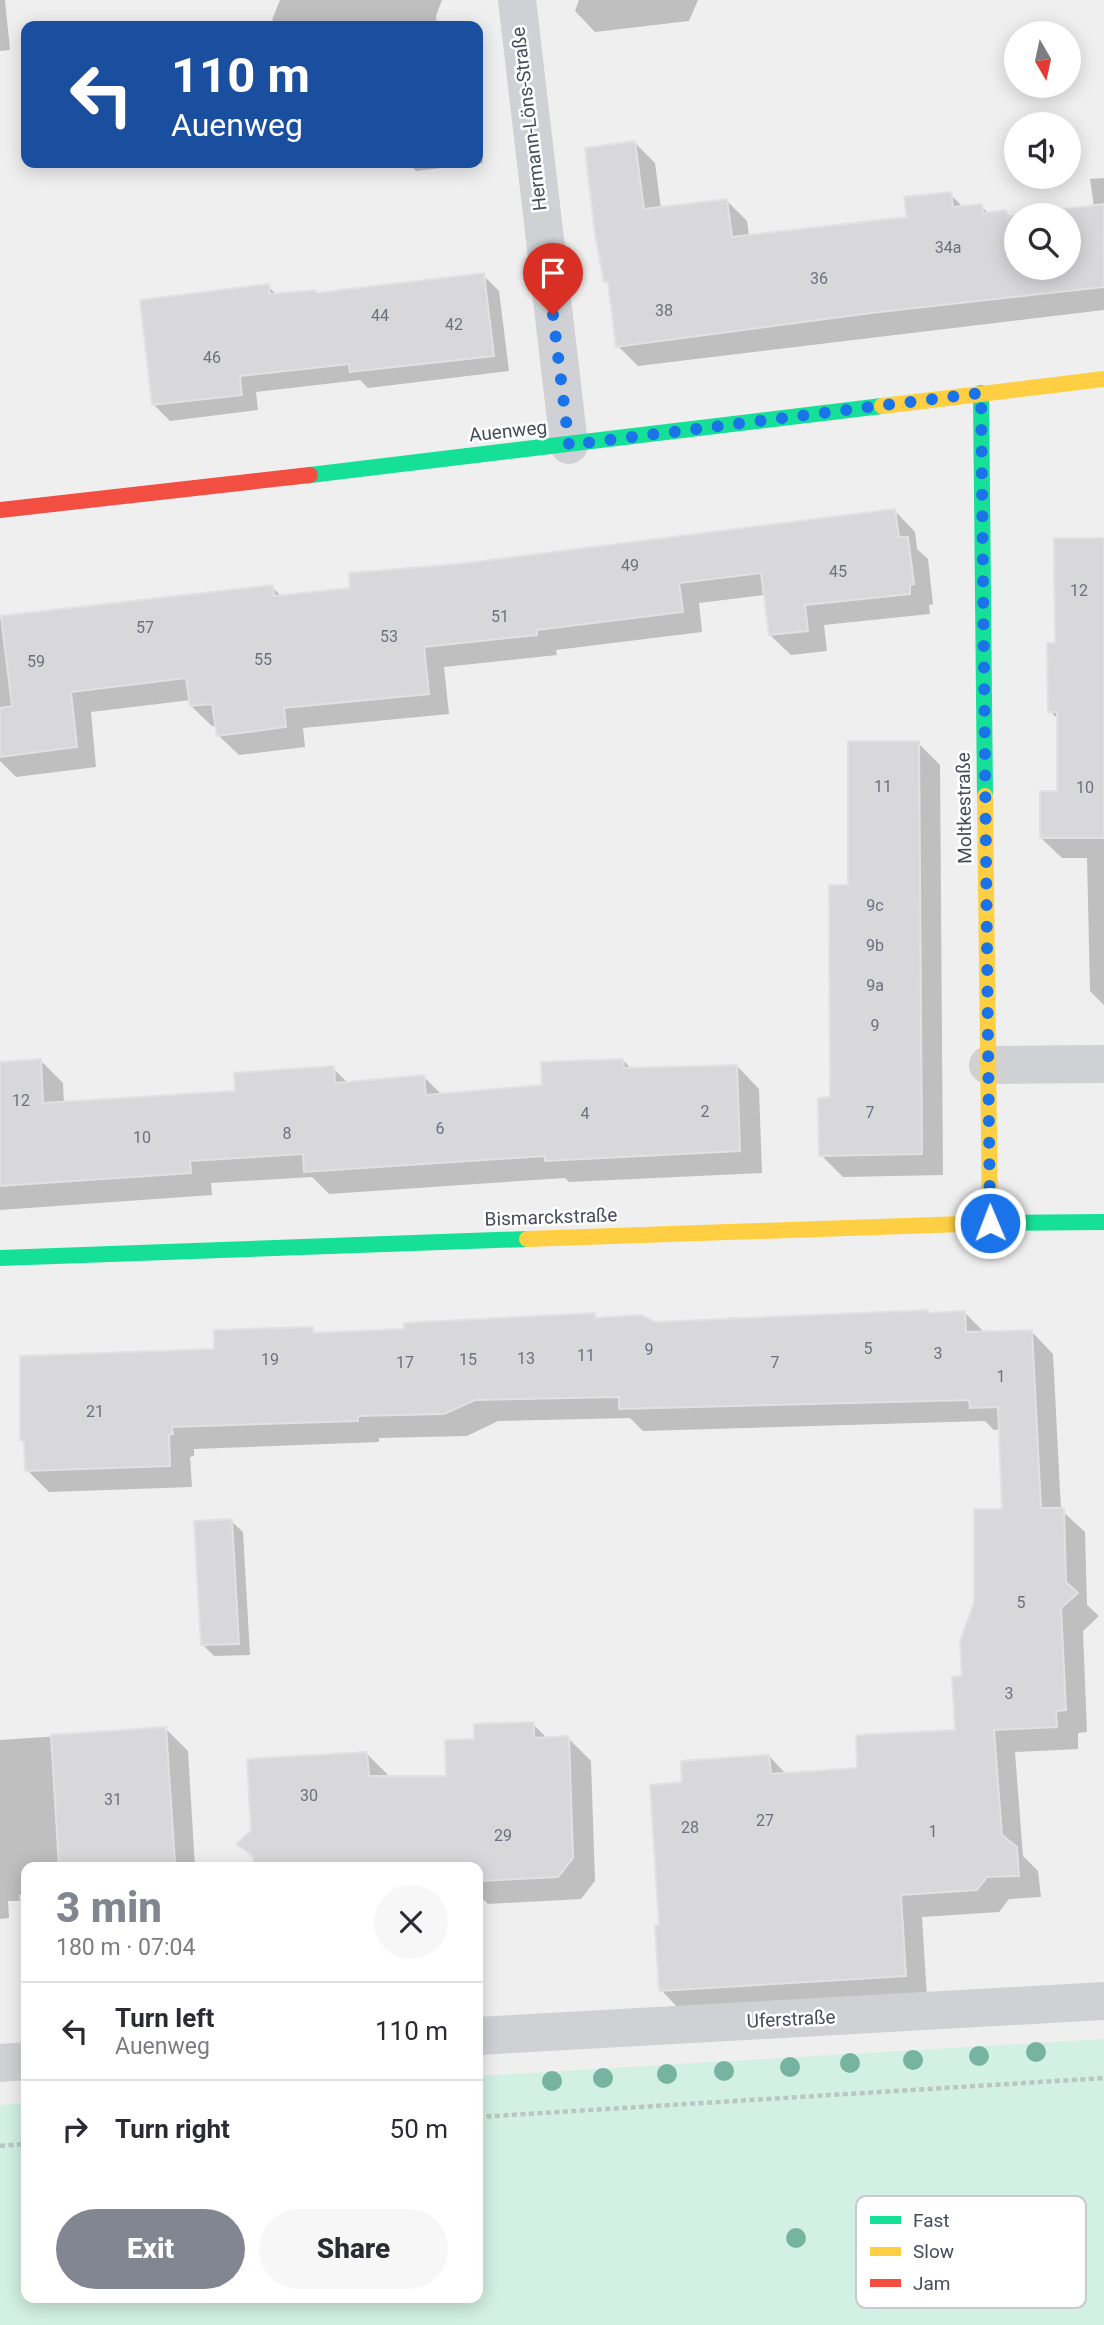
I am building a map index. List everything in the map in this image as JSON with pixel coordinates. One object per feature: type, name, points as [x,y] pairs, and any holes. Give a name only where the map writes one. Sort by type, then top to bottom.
[{"type":"street","name":"Hermann-Löns-Straße","points":[[517,0],[569,445]]},
{"type":"street","name":"Auenweg","points":[[0,510],[569,445],[1104,379]]},
{"type":"street","name":"Moltkestraße","points":[[981,393],[990,1223]]},
{"type":"street","points":[[988,1065],[1104,1065]]},
{"type":"street","name":"Bismarckstraße","points":[[0,1258],[990,1223],[1104,1222]]},
{"type":"street","name":"Uferstraße","points":[[483,2036],[1104,2001]]},
{"type":"street","points":[[0,2063],[21,2061]]},
{"type":"path","points":[[483,2117],[1104,2078]]},
{"type":"path","points":[[0,2146],[21,2144]]},
{"type":"green space","points":[[1104,2039],[1104,2325],[0,2325],[0,2105],[21,2103],[21,2303],[483,2303],[483,2076]]},
{"type":"building","points":[[635,141],[644,209],[727,199],[732,237],[907,217],[904,197],[951,192],[953,207],[982,204],[983,213],[1004,210],[1004,280],[1081,280],[1081,207],[1104,204],[1104,287],[871,313],[616,347],[608,282],[604,282],[595,234],[585,148]]},
{"type":"building","points":[[484,273],[494,356],[350,372],[349,364],[240,376],[242,395],[152,405],[140,300],[269,284],[270,294],[316,290],[316,293]]},
{"type":"building","points":[[895,509],[899,537],[908,537],[914,584],[910,585],[910,594],[805,605],[808,631],[769,635],[761,573],[679,583],[683,612],[537,630],[537,635],[424,647],[429,694],[284,708],[286,727],[217,736],[212,704],[190,706],[186,678],[71,692],[77,747],[0,757],[0,708],[12,706],[1,616],[273,585],[274,596],[350,588],[349,573],[459,564]]},
{"type":"building","points":[[1054,538],[1104,538],[1104,838],[1040,838],[1040,791],[1057,791],[1057,712],[1048,712],[1047,643],[1055,643]]},
{"type":"building","points":[[848,741],[919,741],[922,1154],[819,1156],[818,1098],[830,1097],[829,885],[848,885]]},
{"type":"building","points":[[41,1059],[43,1103],[235,1091],[234,1073],[334,1066],[335,1083],[424,1075],[426,1095],[542,1085],[541,1062],[623,1059],[624,1068],[737,1065],[740,1151],[545,1161],[545,1156],[304,1172],[303,1154],[190,1161],[191,1173],[0,1186],[0,1062]]},
{"type":"building","points":[[928,1310],[928,1313],[965,1311],[966,1332],[1032,1330],[1041,1508],[1064,1508],[1066,1582],[1078,1593],[1061,1608],[1066,1710],[1056,1711],[1057,1727],[994,1730],[1002,1835],[1017,1847],[1019,1876],[987,1877],[977,1890],[901,1895],[906,1976],[659,1991],[655,1925],[659,1925],[650,1785],[682,1782],[681,1761],[769,1755],[771,1774],[857,1768],[856,1735],[955,1730],[952,1677],[962,1676],[960,1641],[974,1603],[974,1509],[1002,1509],[998,1407],[970,1408],[969,1400],[619,1409],[619,1397],[475,1400],[444,1414],[358,1416],[358,1421],[172,1427],[173,1434],[169,1435],[170,1466],[25,1471],[24,1440],[20,1440],[20,1356],[214,1349],[214,1330],[313,1327],[313,1333],[404,1329],[404,1323],[595,1313],[595,1318],[641,1315],[655,1322]]},
{"type":"building","points":[[232,1519],[239,1644],[201,1645],[194,1521]]},
{"type":"building","points":[[534,1722],[534,1738],[569,1736],[573,1858],[558,1877],[483,1881],[483,1862],[254,1862],[253,1856],[236,1844],[251,1831],[247,1759],[367,1752],[369,1776],[446,1776],[445,1740],[474,1739],[474,1724]]},
{"type":"building","points":[[166,1727],[175,1862],[59,1862],[51,1735]]},
{"type":"traffic: fast","points":[[981,393],[985,796]]},
{"type":"traffic: fast","points":[[310,475],[882,406]]},
{"type":"traffic: fast","points":[[992,1223],[1104,1222]]},
{"type":"traffic: fast","points":[[0,1258],[527,1239]]},
{"type":"traffic: slow","points":[[882,406],[1104,379]]},
{"type":"traffic: slow","points":[[985,796],[990,1223]]},
{"type":"traffic: slow","points":[[527,1239],[992,1223]]},
{"type":"traffic: jam","points":[[0,510],[310,475]]},
{"type":"route","points":[[553,315],[569,445],[981,393],[990,1223]]}]
